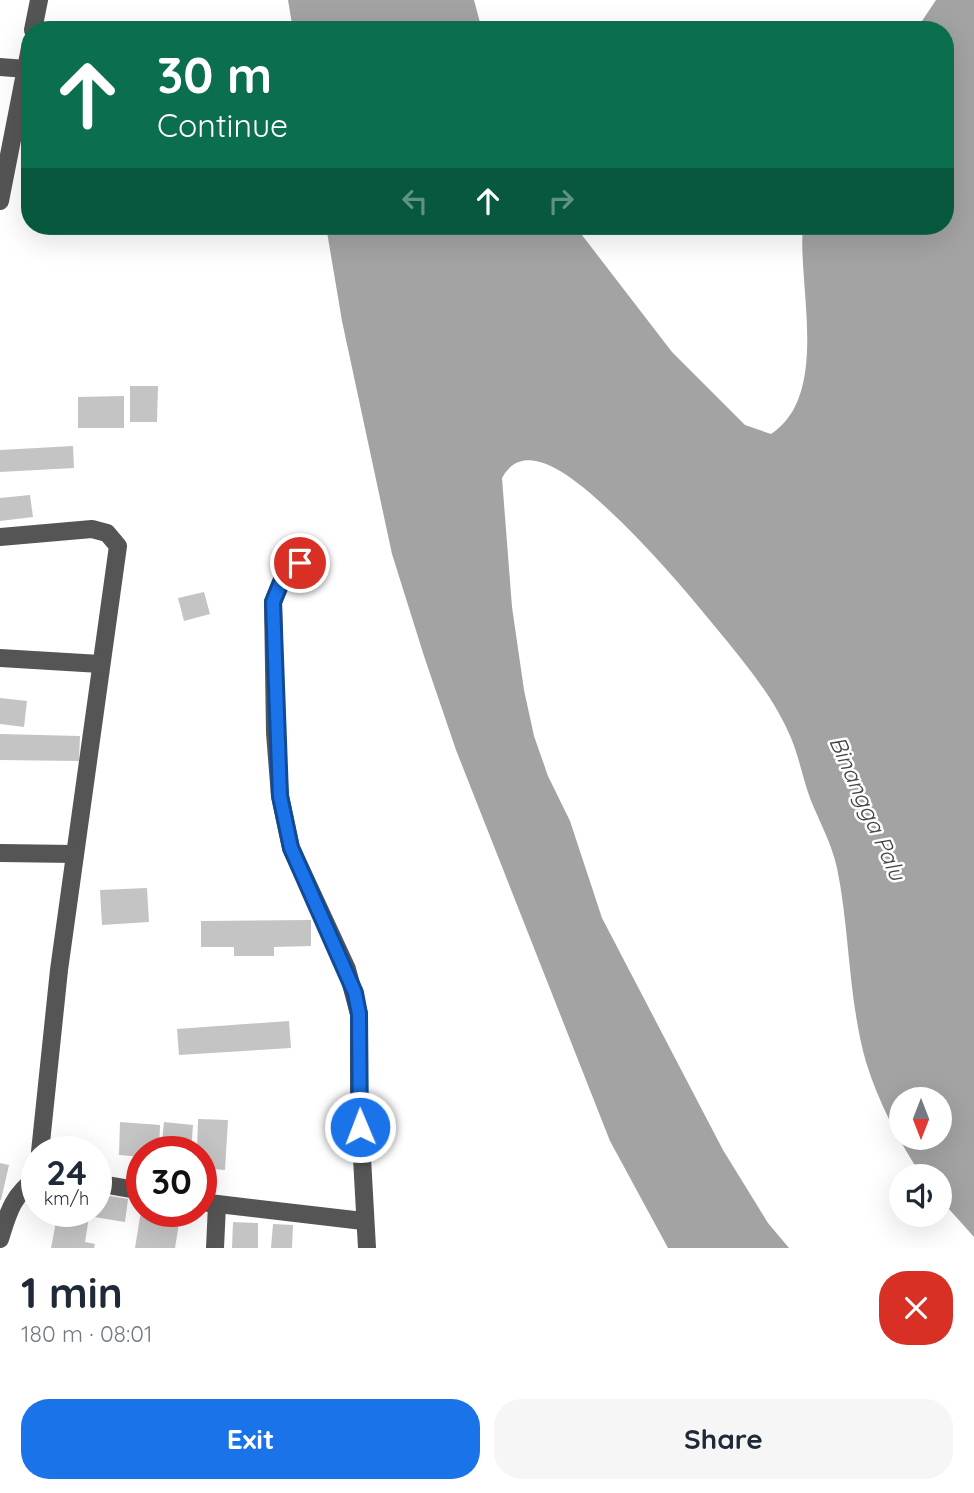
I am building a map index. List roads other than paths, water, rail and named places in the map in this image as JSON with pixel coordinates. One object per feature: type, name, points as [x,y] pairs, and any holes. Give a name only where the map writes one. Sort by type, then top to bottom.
[{"type":"street","points":[[34,21],[38,0]]},
{"type":"street","points":[[0,67],[21,69]]},
{"type":"street","points":[[0,201],[21,94]]},
{"type":"street","points":[[0,537],[92,529],[107,533],[118,546],[75,854],[42,1136]]},
{"type":"street","points":[[300,563],[282,580],[273,602],[280,796],[291,848],[346,969],[359,1014],[363,1221],[367,1248]]},
{"type":"street","points":[[0,658],[100,664]]},
{"type":"street","points":[[0,853],[75,854]]},
{"type":"street","points":[[0,1239],[10,1206],[21,1188]]},
{"type":"street","points":[[217,1205],[363,1221]]},
{"type":"street","points":[[212,1227],[215,1248]]},
{"type":"water","points":[[288,0],[474,0],[480,21],[292,21]]},
{"type":"water","name":"Binangga Palu","points":[[936,0],[974,0],[974,1237],[952,1212],[952,1164],[914,1164],[906,1150],[952,1150],[952,1087],[889,1087],[889,1119],[871,1077],[856,1014],[835,859],[810,798],[794,745],[776,708],[748,667],[687,593],[640,541],[590,493],[558,470],[533,461],[521,461],[511,467],[502,478],[512,607],[524,690],[534,736],[548,776],[570,821],[602,918],[723,1150],[768,1223],[789,1248],[668,1248],[610,1141],[456,750],[424,656],[392,554],[342,321],[328,235],[582,235],[672,352],[745,425],[771,434],[789,416],[800,393],[806,366],[803,235],[954,235],[954,21],[922,21]]}]
